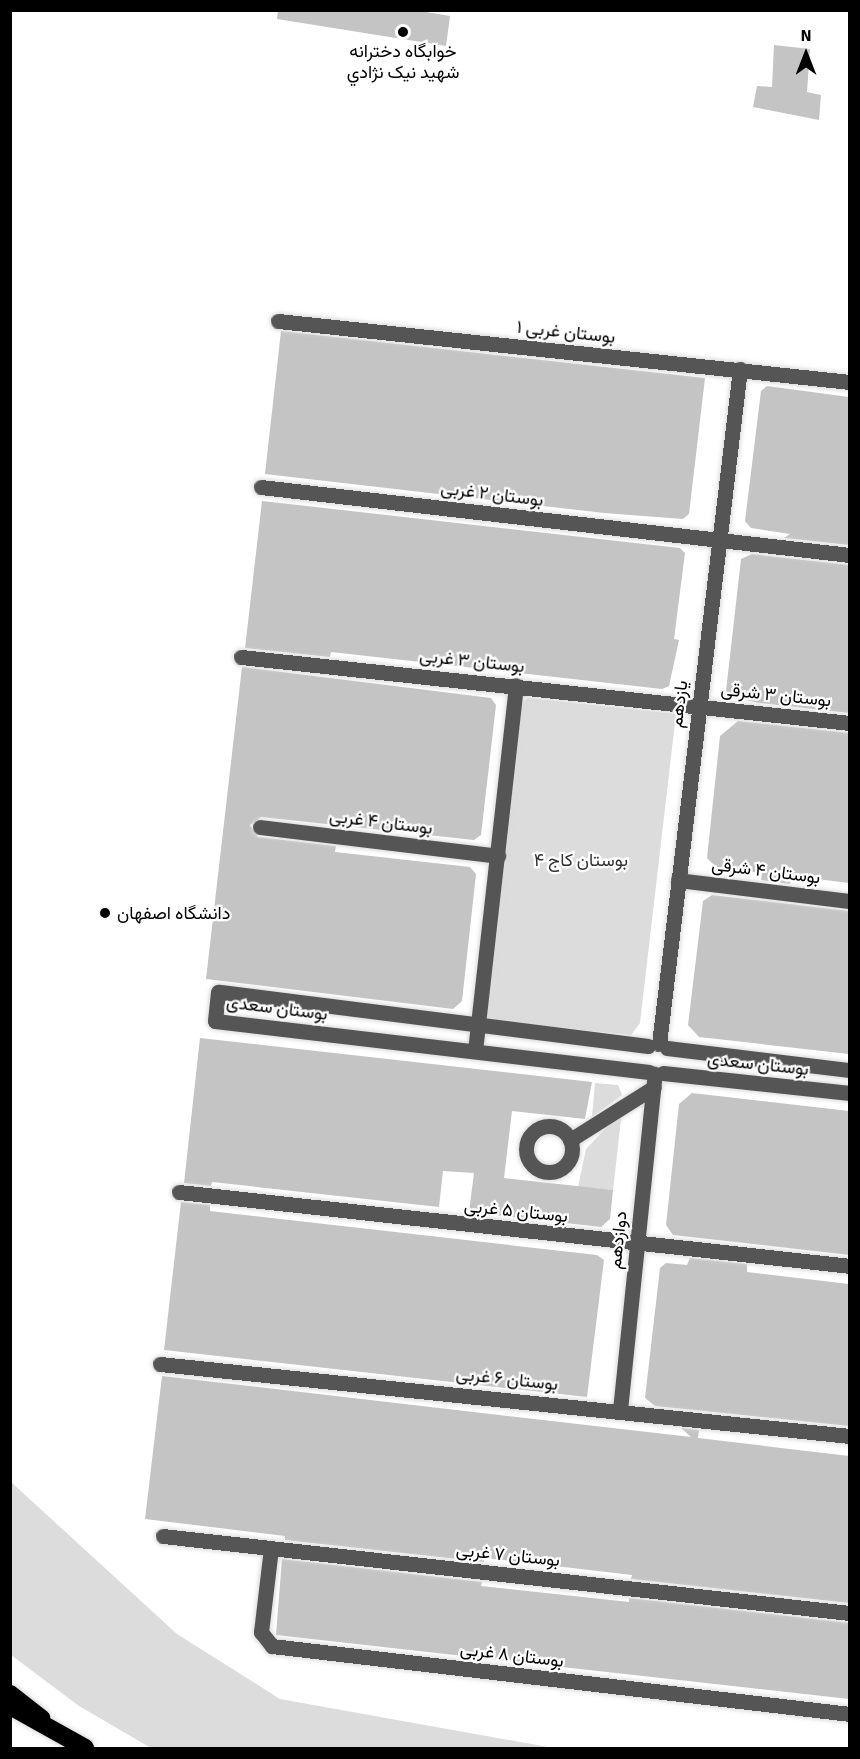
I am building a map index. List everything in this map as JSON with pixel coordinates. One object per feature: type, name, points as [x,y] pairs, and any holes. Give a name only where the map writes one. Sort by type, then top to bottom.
[{"type":"highway","points":[[10,1706],[79,1745]]},
{"type":"main road","points":[[10,1692],[79,1745]]},
{"type":"street","name":"بوستان غربی ۱","points":[[278,321],[849,382]]},
{"type":"street","name":"یازدهم","points":[[658,1046],[740,369]]},
{"type":"street","name":"بوستان ۲ غربی","points":[[261,487],[849,555]]},
{"type":"street","name":"بوستان ۳ غربی","points":[[241,657],[698,706]]},
{"type":"street","points":[[475,1052],[516,685]]},
{"type":"street","name":"بوستان ۳ شرقی","points":[[698,706],[849,723]]},
{"type":"street","name":"بوستان ۴ غربی","points":[[260,827],[498,856]]},
{"type":"street","name":"بوستان ۴ شرقی","points":[[678,880],[849,901]]},
{"type":"street","name":"بوستان سعدی","points":[[849,1070],[477,1026],[218,992],[215,1021],[475,1052],[655,1077],[849,1093]]},
{"type":"street","points":[[570,1140],[655,1077],[672,1062],[658,1046],[641,1060],[655,1077]]},
{"type":"street","name":"دوازدهم","points":[[620,1410],[655,1077]]},
{"type":"street","name":"بوستان ۵ غربی","points":[[178,1192],[849,1266]]},
{"type":"street","name":"بوستان ۶ غربی","points":[[160,1364],[620,1410],[849,1437]]},
{"type":"street","name":"بوستان ۷ غربی","points":[[163,1536],[849,1613]]},
{"type":"street","name":"بوستان ۸ غربی","points":[[271,1548],[261,1632],[272,1646],[849,1714]]},
{"type":"green space","name":"بوستان کاج ۴","points":[[528,698],[676,714],[640,1023],[631,1035],[488,1020],[485,1005],[520,704]]},
{"type":"green space","points":[[595,1083],[618,1085],[622,1095],[592,1117]]},
{"type":"green space","points":[[622,1111],[613,1190],[578,1187],[586,1149]]},
{"type":"green space","points":[[11,1482],[177,1634],[280,1699],[554,1748],[151,1748],[79,1706],[11,1655]]},
{"type":"building","name":"خوابگاه دخترانه شهيد نيک نژادي","points":[[278,10],[414,10],[450,16],[446,46],[277,19]]},
{"type":"building","points":[[774,45],[810,49],[807,92],[821,95],[819,120],[753,107],[757,86],[772,87]]},
{"type":"building","points":[[281,331],[705,378],[689,514],[683,519],[604,513],[265,474]]},
{"type":"building","points":[[767,386],[849,397],[849,545],[784,538],[790,534],[751,528],[745,521],[761,391]]},
{"type":"building","points":[[262,501],[680,548],[685,553],[674,639],[679,640],[669,686],[662,689],[331,652],[330,657],[245,648]]},
{"type":"building","points":[[752,554],[849,565],[849,713],[759,703],[732,697],[726,691],[741,559]]},
{"type":"building","points":[[242,667],[491,698],[496,705],[481,835],[474,840],[261,817],[250,825],[258,837],[336,846],[335,852],[470,867],[476,874],[462,1001],[453,1009],[206,979]]},
{"type":"building","points":[[738,721],[849,733],[849,883],[792,876],[790,884],[761,880],[762,873],[716,867],[707,858],[720,736]]},
{"type":"building","points":[[712,895],[849,911],[849,1054],[699,1037],[688,1025],[703,901]]},
{"type":"building","points":[[200,1038],[592,1082],[585,1119],[512,1111],[504,1178],[613,1190],[610,1219],[601,1227],[469,1212],[474,1173],[443,1171],[439,1207],[212,1182],[211,1186],[184,1183]]},
{"type":"building","points":[[692,1093],[849,1111],[849,1255],[673,1235],[666,1225],[679,1104]]},
{"type":"building","points":[[181,1202],[210,1205],[210,1211],[597,1255],[604,1260],[587,1397],[164,1350]]},
{"type":"building","points":[[690,1258],[747,1264],[747,1272],[849,1284],[849,1426],[655,1406],[645,1398],[660,1268],[666,1263],[687,1265]]},
{"type":"building","points":[[162,1376],[691,1437],[681,1428],[699,1430],[698,1438],[849,1456],[849,1603],[631,1579],[632,1575],[512,1561],[484,1558],[484,1562],[285,1540],[285,1536],[145,1519]]},
{"type":"building","points":[[282,1559],[482,1582],[481,1586],[629,1602],[629,1598],[849,1623],[849,1699],[276,1635]]},
{"type":"place","name":"خوابگاه دخترانه شهيد نيک نژادي","points":[[403,32]]},
{"type":"place","name":"دانشگاه اصفهان","points":[[105,913]]}]
